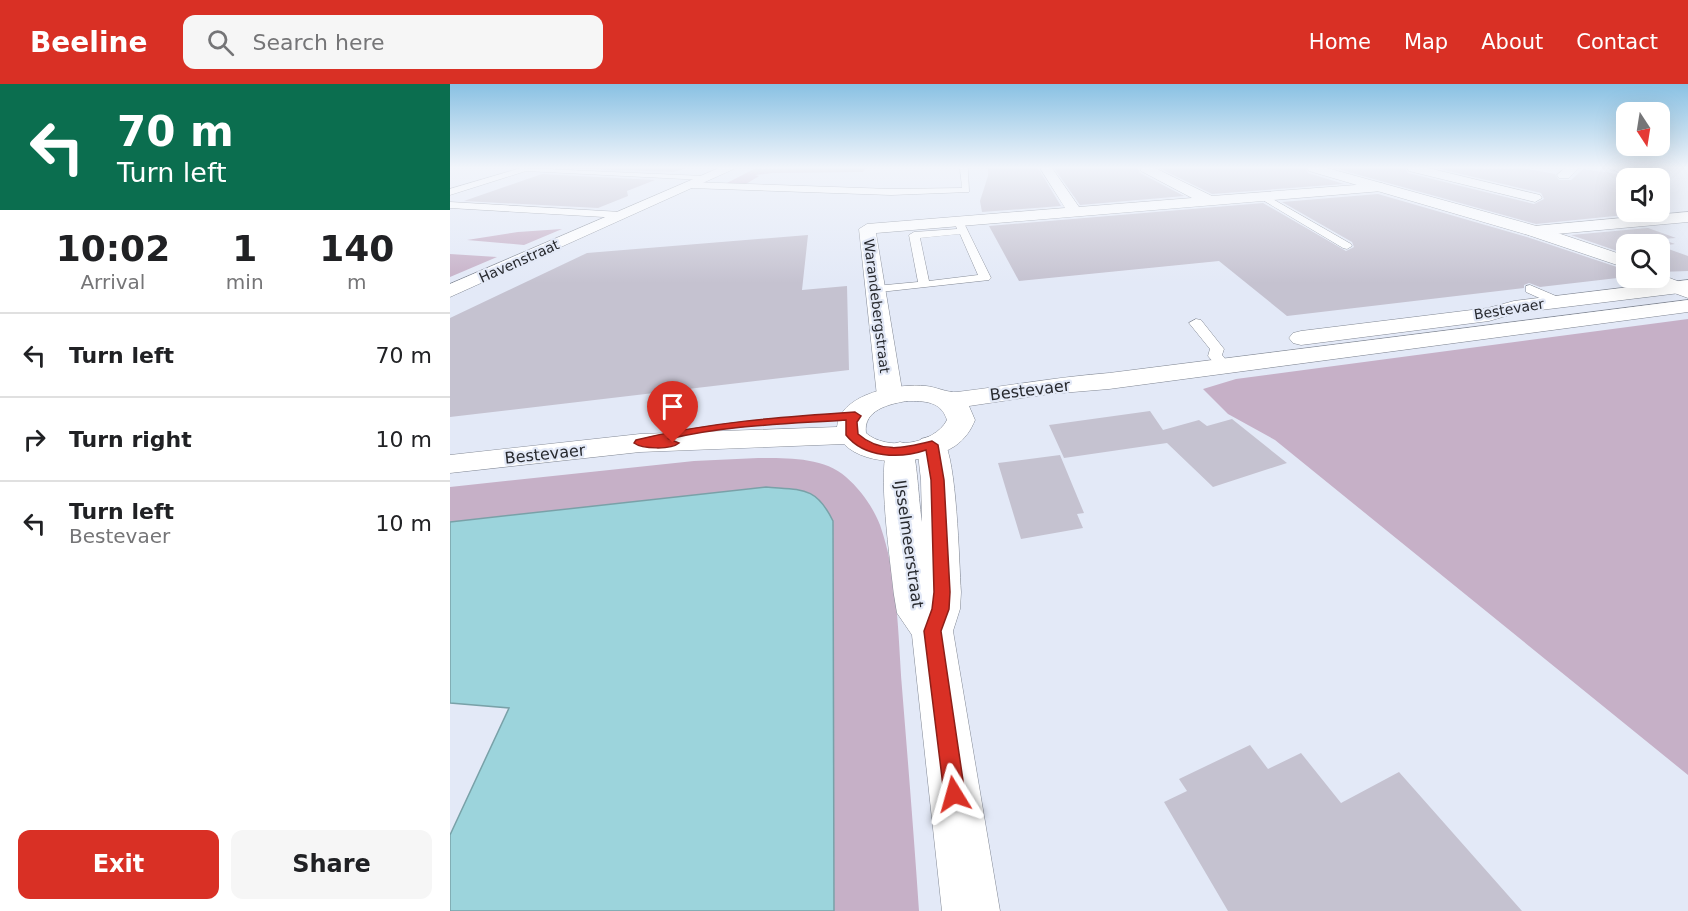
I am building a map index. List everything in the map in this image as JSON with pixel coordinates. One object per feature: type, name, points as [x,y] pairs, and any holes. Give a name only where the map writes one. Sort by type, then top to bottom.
[{"type":"street","name":"Havenstraat","points":[[450,291],[640,207]]},
{"type":"street","points":[[1071,207],[1075,212]]},
{"type":"street","name":"Warandebergstraat","points":[[890,396],[867,229],[961,226],[1141,207]]},
{"type":"street","points":[[1446,207],[1534,231],[1616,260]]},
{"type":"street","points":[[1534,231],[1688,217]]},
{"type":"street","points":[[1670,278],[1685,287]]},
{"type":"street","points":[[1670,283],[1685,287]]},
{"type":"street","name":"Bestevaer","points":[[956,410],[1055,398],[1109,381],[1224,366],[1489,314],[1514,307],[1685,287]]},
{"type":"street","name":"Bestevaer","points":[[1658,308],[1660,304],[1685,287]]},
{"type":"street","name":"Bestevaer","points":[[1301,338],[1337,342],[1688,306]]},
{"type":"street","points":[[923,393],[956,410],[954,432],[916,448],[887,451],[865,446],[854,426],[872,402],[890,396],[923,393]]},
{"type":"street","name":"Bestevaer","points":[[450,464],[640,443],[854,426]]},
{"type":"street","name":"IJsselmeerstraat","points":[[916,448],[900,484],[913,595],[917,613],[932,631],[970,911]]},
{"type":"lane","name":"Havenstraat","points":[[477,207],[621,215]]},
{"type":"lane","points":[[1280,207],[1347,246]]},
{"type":"lane","points":[[874,290],[985,278],[961,226],[914,235],[924,284]]},
{"type":"lane","points":[[1530,289],[1559,302]]},
{"type":"lane","points":[[1196,323],[1217,349],[1215,356],[1224,366]]},
{"type":"shaded area","points":[[562,229],[524,245],[467,240],[518,232]]},
{"type":"shaded area","points":[[450,254],[497,257],[450,277]]},
{"type":"shaded area","points":[[1688,319],[1688,775],[1275,440],[1228,414],[1203,389],[1236,379]]},
{"type":"shaded area","points":[[758,458],[804,460],[837,470],[861,493],[880,525],[894,585],[919,911],[834,911],[833,521],[766,487],[450,522],[450,487],[694,461]]},
{"type":"water","points":[[766,487],[807,492],[820,501],[833,521],[834,911],[450,911],[450,835],[509,708],[450,703],[450,522]]},
{"type":"building","points":[[981,207],[1053,207],[982,212]]},
{"type":"building","points":[[1220,207],[1269,207],[1346,251],[1354,247],[1352,242],[1290,207],[1422,207],[1527,237],[1616,267],[1616,278],[1540,287],[1529,283],[1524,285],[1524,288],[1287,316],[1219,261],[1019,281],[989,226]]},
{"type":"building","points":[[1473,207],[1616,207],[1616,216],[1536,224]]},
{"type":"building","points":[[1648,228],[1665,234],[1616,234],[1616,251],[1571,235]]},
{"type":"building","points":[[808,235],[802,290],[847,286],[849,370],[450,417],[450,318],[587,253]]},
{"type":"building","points":[[1670,250],[1688,256],[1688,271],[1670,272]]},
{"type":"building","points":[[1150,411],[1163,430],[1199,420],[1207,426],[1232,419],[1287,463],[1213,487],[1167,443],[1064,458],[1049,425]]},
{"type":"building","points":[[1060,455],[1084,513],[1077,514],[1083,528],[1021,539],[998,463]]},
{"type":"building","points":[[1250,745],[1268,769],[1301,753],[1341,803],[1399,772],[1522,911],[1228,911],[1164,802],[1187,791],[1179,779]]},
{"type":"route","points":[[673,443],[640,443],[687,431],[747,423],[855,416],[851,422],[852,435],[865,446],[887,451],[914,450],[932,445],[937,480],[942,592],[940,609],[932,631],[954,794]]}]
